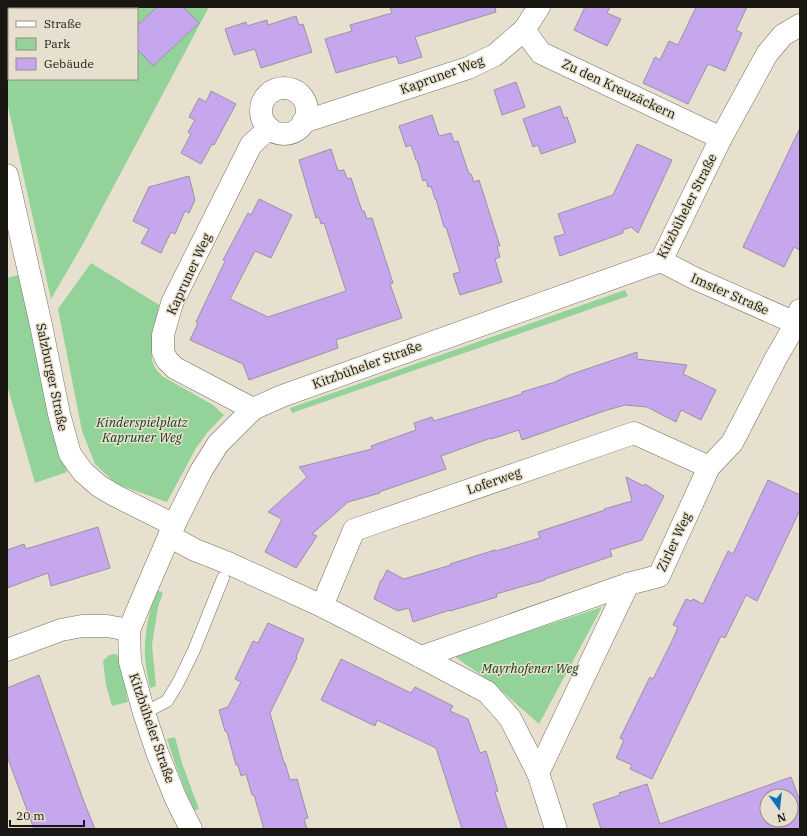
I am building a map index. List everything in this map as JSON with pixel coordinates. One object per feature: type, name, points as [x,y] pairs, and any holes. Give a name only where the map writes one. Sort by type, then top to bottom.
[{"type":"street","name":"Kapruner Weg","points":[[303,122],[468,68],[495,55],[524,30],[539,7]]},
{"type":"street","name":"Kitzbüheler Straße","points":[[191,829],[176,799],[144,713],[130,662],[129,630],[172,531],[201,471],[218,444],[253,409],[282,396],[661,261],[721,138],[767,54],[783,36],[800,26]]},
{"type":"street","name":"Zu den Kreuzäckern","points":[[524,30],[541,53],[721,138]]},
{"type":"street","points":[[282,88],[297,92],[306,104],[307,112],[305,120],[296,130],[289,133],[275,132],[269,128],[264,122],[261,108],[267,95],[274,90],[282,88]]},
{"type":"street","name":"Kapruner Weg","points":[[253,409],[175,368],[167,360],[163,352],[163,335],[172,303],[251,145],[269,128]]},
{"type":"street","name":"Salzburger Straße","points":[[7,175],[41,325],[59,414],[70,454],[83,472],[98,486],[172,531]]},
{"type":"street","name":"Imster Straße","points":[[661,261],[696,279],[798,320]]},
{"type":"street","name":"Zirler Weg","points":[[628,584],[659,576],[709,467],[732,443],[776,358],[798,320]]},
{"type":"street","name":"Loferweg","points":[[322,606],[354,530],[634,433],[709,467]]},
{"type":"street","points":[[172,531],[195,550],[228,563],[322,606],[487,692],[510,718],[538,773],[556,829]]},
{"type":"street","points":[[421,657],[628,584]]},
{"type":"street","points":[[538,773],[628,584]]},
{"type":"street","points":[[7,650],[61,630],[82,626],[107,626],[129,630]]},
{"type":"lane","points":[[144,713],[167,701],[178,683],[194,650],[223,578]]},
{"type":"green space","points":[[209,7],[83,244],[51,299],[7,102],[7,23],[8,80],[138,80],[138,8],[69,8]]},
{"type":"green space","name":"Kinderspielplatz Kapruner Weg","points":[[91,263],[164,308],[152,340],[152,360],[155,368],[162,376],[213,405],[224,415],[207,433],[196,448],[167,502],[116,484],[95,464],[82,431],[58,309]]},
{"type":"green space","points":[[22,274],[67,472],[35,483],[7,385],[7,278]]},
{"type":"green space","points":[[625,290],[628,296],[292,413],[290,408]]},
{"type":"green space","points":[[157,590],[163,593],[158,607],[152,645],[156,686],[150,688],[145,661],[146,631],[152,603]]},
{"type":"green space","name":"Mayrhofener Weg","points":[[602,607],[539,724],[495,685],[454,656]]},
{"type":"green space","points":[[116,654],[120,660],[128,702],[112,706],[106,685],[103,661],[109,655]]},
{"type":"green space","points":[[175,737],[182,763],[199,809],[193,811],[167,739]]},
{"type":"building","points":[[157,7],[183,7],[199,23],[153,66],[138,50],[138,25]]},
{"type":"building","points":[[390,7],[495,7],[496,12],[415,37],[422,57],[399,64],[396,56],[336,73],[325,39],[352,31],[350,25],[392,13]]},
{"type":"building","points":[[585,7],[610,7],[607,13],[621,19],[607,46],[574,30]]},
{"type":"building","points":[[696,7],[747,7],[736,30],[742,33],[725,71],[708,64],[688,104],[643,83],[655,57],[660,60],[669,41],[678,45]]},
{"type":"building","points":[[296,16],[299,25],[303,24],[312,52],[261,68],[255,49],[234,55],[225,29],[246,22],[247,26],[267,20],[268,25]]},
{"type":"building","points":[[516,82],[525,107],[502,115],[494,90]]},
{"type":"building","points":[[211,91],[236,104],[214,145],[212,144],[201,164],[181,153],[191,134],[188,132],[195,120],[189,117],[199,98],[206,102]]},
{"type":"building","points":[[560,106],[564,118],[567,117],[576,142],[541,154],[538,145],[533,147],[523,119]]},
{"type":"building","points":[[432,115],[439,136],[451,133],[454,142],[458,141],[469,174],[471,174],[474,182],[479,180],[500,246],[497,246],[500,257],[495,259],[502,282],[460,295],[453,274],[460,272],[436,199],[431,186],[428,187],[426,180],[423,181],[411,145],[406,147],[399,126]]},
{"type":"building","points":[[800,128],[800,250],[794,247],[784,267],[743,247]]},
{"type":"building","points":[[637,144],[672,160],[638,233],[631,227],[623,230],[623,233],[560,256],[554,237],[565,234],[558,214],[613,195]]},
{"type":"building","points":[[331,149],[338,171],[344,170],[347,179],[351,178],[362,211],[364,211],[367,219],[372,218],[393,283],[390,284],[402,318],[336,340],[338,348],[249,380],[243,364],[190,340],[198,323],[196,322],[225,261],[223,260],[248,213],[251,215],[259,199],[292,215],[271,258],[255,251],[230,299],[268,317],[346,291],[324,223],[321,224],[319,217],[316,218],[299,160]]},
{"type":"building","points":[[189,176],[195,200],[189,213],[185,211],[175,234],[171,232],[161,253],[141,243],[149,229],[133,221],[149,187]]},
{"type":"building","points":[[637,352],[637,359],[687,365],[683,374],[716,390],[701,420],[681,410],[676,422],[647,407],[625,405],[522,440],[519,430],[491,438],[441,456],[446,469],[379,492],[380,493],[348,502],[312,534],[317,536],[296,568],[265,552],[282,519],[268,512],[307,477],[299,467],[372,449],[371,446],[416,430],[414,423],[432,417],[434,421],[522,394],[522,392],[555,382],[569,375]]},
{"type":"building","points":[[626,477],[644,486],[645,484],[664,496],[642,540],[610,550],[612,556],[545,580],[496,594],[497,597],[413,622],[409,608],[398,611],[374,599],[381,580],[387,570],[404,579],[495,550],[496,551],[540,538],[538,532],[632,501]]},
{"type":"building","points":[[768,480],[800,495],[800,510],[757,601],[746,595],[725,638],[721,636],[652,779],[630,769],[632,765],[616,758],[624,740],[620,738],[650,677],[653,679],[674,637],[678,627],[673,625],[686,599],[691,601],[693,599],[703,604],[728,551],[733,554]]},
{"type":"building","points":[[98,527],[110,568],[51,586],[48,573],[7,588],[7,550],[24,544],[26,549]]},
{"type":"building","points":[[268,623],[304,639],[296,657],[297,658],[270,713],[290,780],[297,779],[308,818],[304,819],[307,829],[264,829],[246,774],[241,776],[238,765],[236,765],[219,710],[228,707],[241,682],[235,679],[253,641],[258,643]]},
{"type":"building","points":[[341,659],[411,693],[415,687],[453,706],[450,711],[468,719],[480,753],[486,751],[498,791],[495,792],[507,829],[462,829],[436,748],[377,720],[375,726],[321,700]]},
{"type":"building","points":[[39,675],[95,829],[34,829],[7,756],[7,688]]},
{"type":"building","points":[[791,777],[795,788],[760,788]]},
{"type":"building","points":[[647,784],[660,824],[759,788],[759,828],[799,828],[799,798],[800,829],[601,829],[593,804],[620,795],[619,793]]}]
